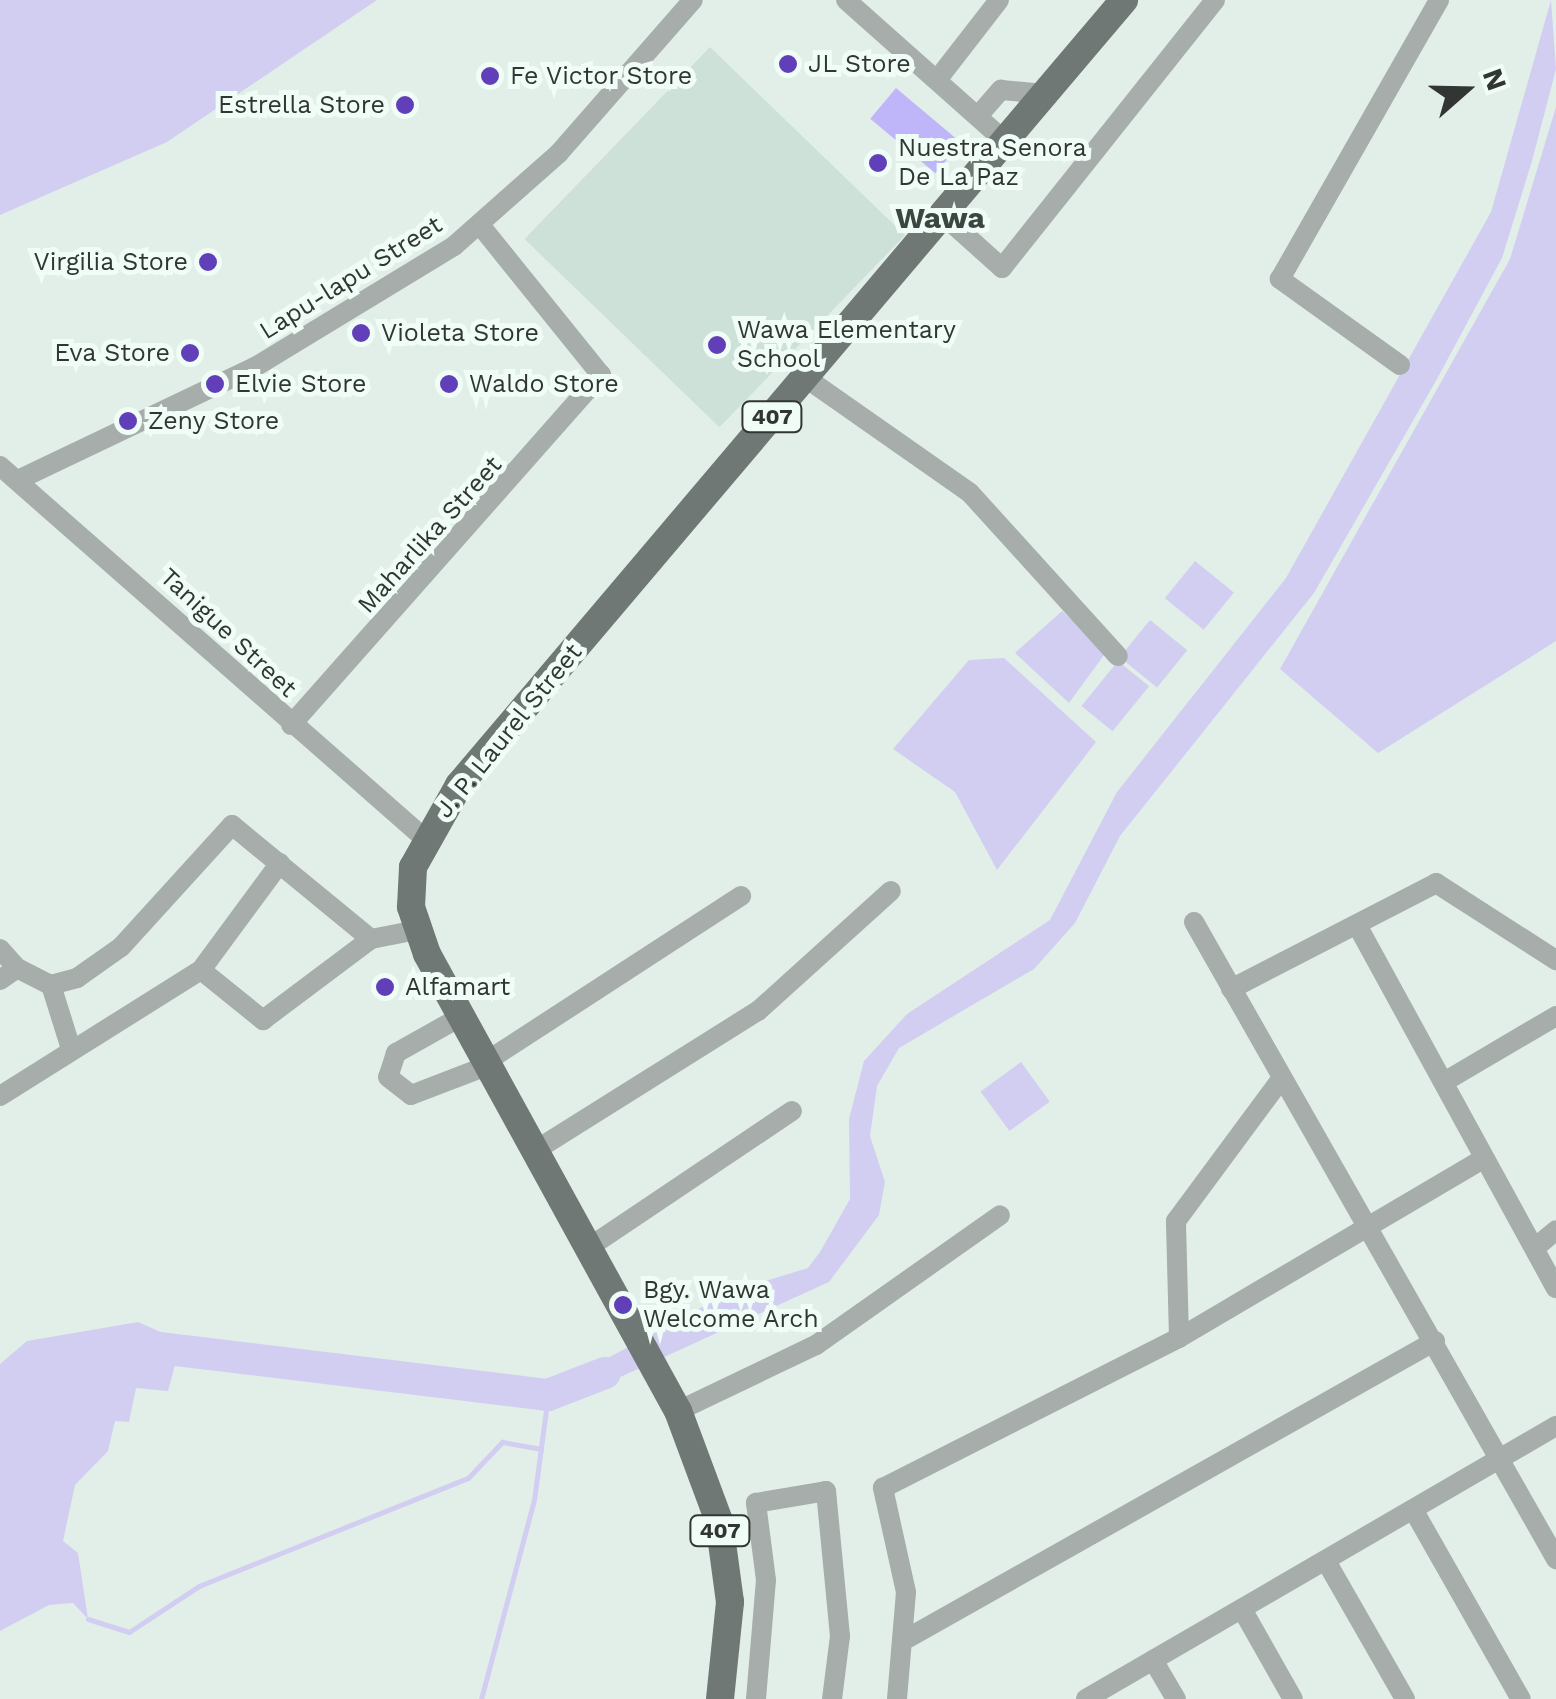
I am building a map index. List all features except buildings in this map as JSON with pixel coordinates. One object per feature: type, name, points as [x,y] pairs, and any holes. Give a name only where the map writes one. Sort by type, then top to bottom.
[{"type":"main road","name":"J. P. Laurel Street","points":[[720,1699],[730,1602],[719,1522],[678,1411],[416,930],[412,867],[424,838],[1124,0]]},
{"type":"street","name":"Lapu-lapu Street","points":[[20,479],[255,367],[480,225],[559,152],[693,0]]},
{"type":"street","points":[[937,80],[998,0]]},
{"type":"street","points":[[944,216],[1002,268],[1215,0]]},
{"type":"street","points":[[1400,365],[1280,279],[1439,0]]},
{"type":"street","points":[[857,3],[1005,141]]},
{"type":"street","points":[[978,116],[1001,90],[1045,94]]},
{"type":"street","name":"Maharlika Street","points":[[291,724],[601,375],[480,225]]},
{"type":"street","points":[[806,378],[970,493],[1118,656]]},
{"type":"street","name":"Tanigue Street","points":[[0,466],[20,479],[291,724],[424,838]]},
{"type":"street","points":[[0,949],[8,974],[51,986],[121,947],[232,825],[371,939]]},
{"type":"street","points":[[0,1096],[201,970],[280,863]]},
{"type":"street","points":[[1230,989],[1436,883],[1556,960]]},
{"type":"street","points":[[536,1150],[758,1011],[891,891]]},
{"type":"street","points":[[462,1016],[396,1054],[388,1077],[412,1095],[488,1063],[741,896]]},
{"type":"street","points":[[1194,922],[1280,1079],[1370,1224],[1556,1559]]},
{"type":"street","points":[[1356,925],[1556,1288]]},
{"type":"street","points":[[201,970],[262,1020],[371,939],[416,930]]},
{"type":"street","points":[[51,986],[71,1049]]},
{"type":"street","points":[[1444,1082],[1556,1016]]},
{"type":"street","points":[[1179,1338],[1176,1221],[1280,1079]]},
{"type":"street","points":[[591,1246],[792,1111]]},
{"type":"street","points":[[897,1699],[908,1638],[883,1488],[1179,1338],[1483,1159]]},
{"type":"street","points":[[678,1411],[816,1344],[1000,1215]]},
{"type":"street","points":[[1536,1246],[1556,1230]]},
{"type":"street","points":[[908,1638],[1435,1342]]},
{"type":"street","points":[[1086,1699],[1556,1426]]},
{"type":"street","points":[[756,1699],[766,1580],[756,1503],[826,1492],[840,1636],[832,1699]]},
{"type":"street","points":[[1414,1511],[1522,1699]]},
{"type":"street","points":[[1326,1561],[1405,1699]]},
{"type":"street","points":[[1242,1610],[1293,1699]]},
{"type":"street","points":[[1153,1660],[1176,1699]]},
{"type":"shaded area","points":[[0,0],[377,0],[167,142],[0,215]]},
{"type":"shaded area","points":[[1551,0],[1556,69],[1532,161],[1502,258],[1437,379],[1314,593],[1120,836],[1075,923],[1034,969],[899,1048],[877,1086],[870,1136],[885,1182],[879,1215],[829,1282],[583,1394],[558,1385],[732,1291],[808,1268],[820,1252],[850,1199],[849,1119],[864,1061],[907,1014],[1050,920],[1117,792],[1286,578],[1491,212]]},
{"type":"shaded area","name":"Wawa Elementary School","points":[[710,47],[905,235],[719,427],[525,239]]},
{"type":"shaded area","points":[[896,88],[961,143],[935,173],[870,119]]},
{"type":"shaded area","points":[[1556,107],[1556,641],[1378,753],[1280,669],[1510,259]]},
{"type":"shaded area","points":[[1195,561],[1234,592],[1204,630],[1165,598]]},
{"type":"shaded area","points":[[1062,611],[1107,651],[1069,703],[1015,653]]},
{"type":"shaded area","points":[[1150,620],[1187,650],[1157,688],[1120,657]]},
{"type":"shaded area","points":[[1004,658],[1096,742],[997,870],[955,792],[893,749],[969,660]]},
{"type":"shaded area","points":[[1118,661],[1149,686],[1113,731],[1081,706]]},
{"type":"shaded area","points":[[1021,1062],[1050,1102],[1009,1131],[981,1091]]},
{"type":"shaded area","points":[[138,1322],[163,1333],[175,1365],[168,1391],[136,1388],[129,1422],[115,1421],[108,1451],[75,1485],[63,1541],[78,1553],[88,1619],[73,1603],[49,1605],[0,1631],[0,1364],[27,1341]]},
{"type":"waterway","points":[[126,1344],[548,1395],[605,1373]]},
{"type":"waterway","points":[[481,1699],[534,1500],[548,1395]]},
{"type":"waterway","points":[[88,1619],[129,1632],[199,1586],[468,1478],[502,1442],[541,1449]]},
{"type":"place","name":"JL Store","points":[[788,64]]},
{"type":"place","name":"Fe Victor Store","points":[[490,76]]},
{"type":"place","name":"Estrella Store","points":[[405,105]]},
{"type":"place","name":"Nuestra Senora De La Paz","points":[[878,163]]},
{"type":"place","name":"Virgilia Store","points":[[208,262]]},
{"type":"place","name":"Violeta Store","points":[[361,333]]},
{"type":"place","name":"Wawa Elementary School","points":[[717,345]]},
{"type":"place","name":"Eva Store","points":[[190,353]]},
{"type":"place","name":"Elvie Store","points":[[215,384]]},
{"type":"place","name":"Waldo Store","points":[[449,384]]},
{"type":"place","name":"Zeny Store","points":[[128,421]]},
{"type":"place","name":"Alfamart","points":[[385,987]]},
{"type":"place","name":"Bgy. Wawa Welcome Arch","points":[[623,1305]]},
{"type":"district","name":"Wawa","points":[[940,218]]}]
